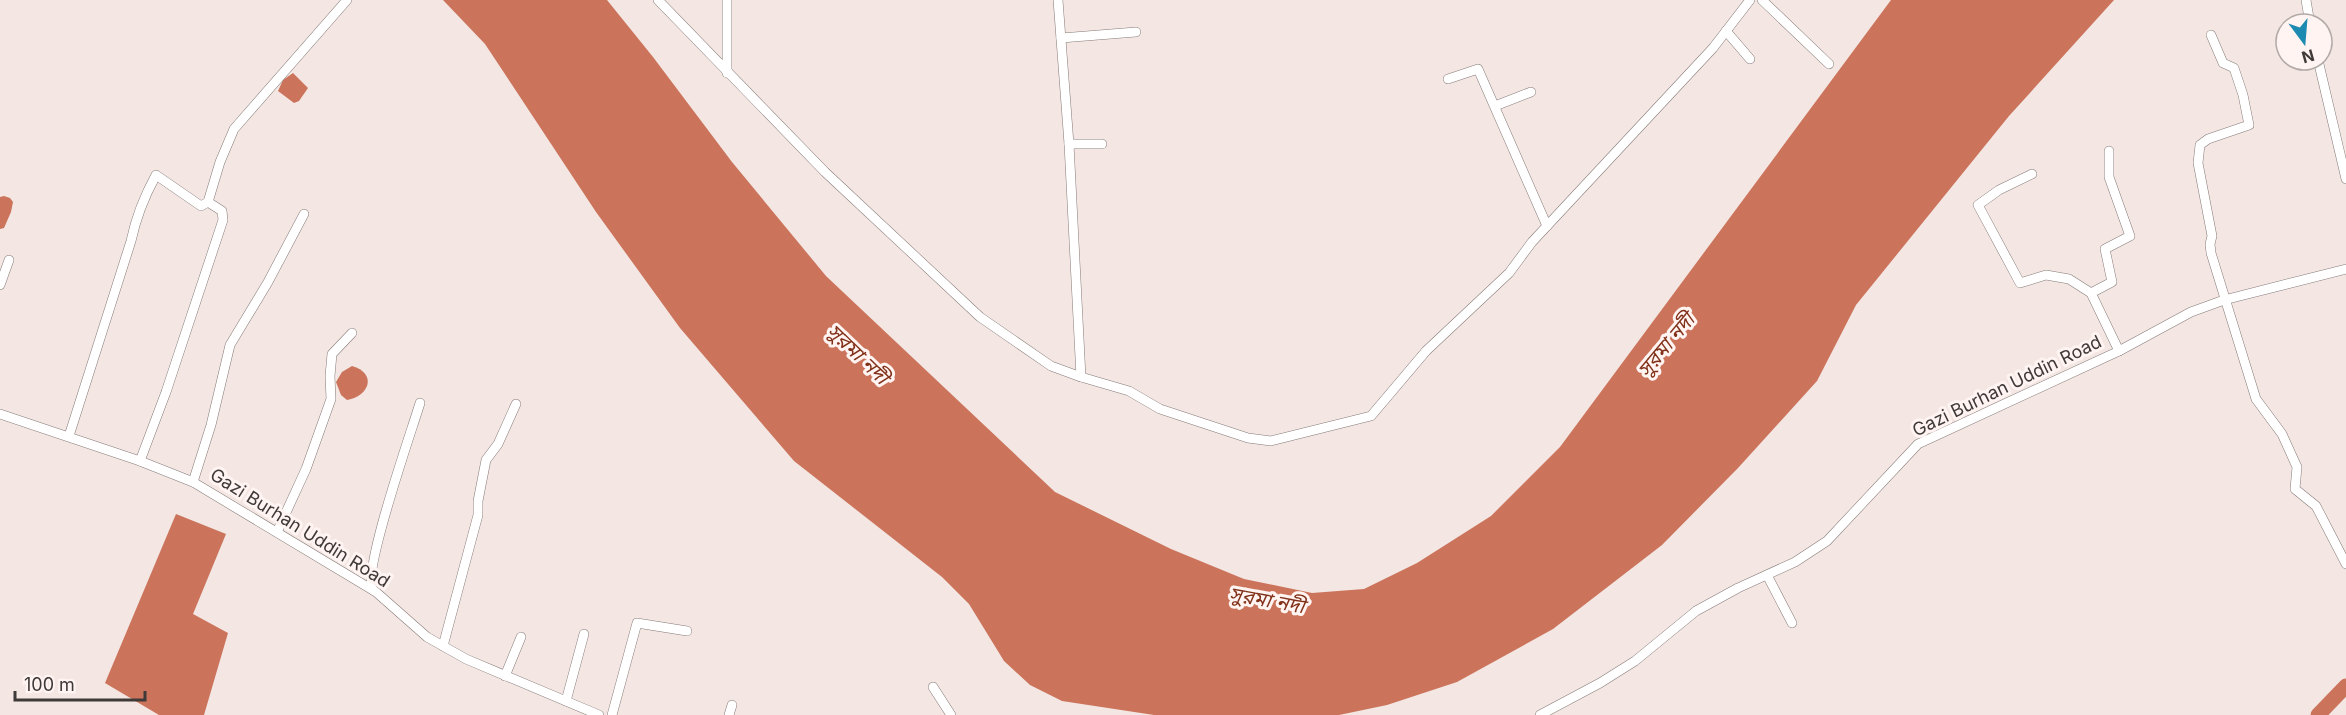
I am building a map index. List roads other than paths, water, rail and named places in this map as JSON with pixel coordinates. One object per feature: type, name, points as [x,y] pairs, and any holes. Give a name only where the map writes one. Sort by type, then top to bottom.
[{"type":"street","points":[[69,436],[131,242],[134,224],[144,196],[156,175],[201,206],[208,202],[220,162],[234,129],[347,0]]},
{"type":"street","points":[[658,0],[727,73],[876,222],[980,317],[1051,366],[1129,391],[1160,409],[1248,438],[1271,441],[1371,416],[1425,351],[1509,273],[1547,226],[1705,56],[1750,0]]},
{"type":"street","points":[[727,0],[727,73]]},
{"type":"street","points":[[1058,0],[1069,144],[1081,377]]},
{"type":"street","points":[[1762,0],[1829,64]]},
{"type":"street","points":[[1726,31],[1750,59]]},
{"type":"street","points":[[1061,38],[1136,32]]},
{"type":"street","points":[[2211,35],[2223,63],[2234,68],[2243,95],[2249,125],[2208,139],[2200,145],[2198,163],[2212,236],[2211,253],[2256,399],[2282,434],[2297,467],[2295,489],[2316,506],[2346,564]]},
{"type":"street","points":[[1448,79],[1478,69],[1547,226]]},
{"type":"street","points":[[2321,72],[2346,179]]},
{"type":"street","points":[[1495,106],[1531,92]]},
{"type":"street","points":[[1069,144],[1102,144]]},
{"type":"street","points":[[2091,293],[2112,282],[2105,249],[2130,236],[2109,177],[2109,151]]},
{"type":"street","points":[[2032,174],[1999,190],[1978,205],[2020,283],[2046,275],[2069,279],[2091,293],[2119,351]]},
{"type":"street","points":[[140,461],[166,392],[223,220],[222,211],[208,202]]},
{"type":"street","points":[[192,482],[211,425],[230,345],[268,282],[304,214]]},
{"type":"street","points":[[0,285],[9,260]]},
{"type":"street","name":"Gazi Burhan Uddin Road","points":[[1540,715],[1600,683],[1635,661],[1696,611],[1795,562],[1827,541],[1918,444],[2119,351],[2191,312],[2224,300],[2346,269]]},
{"type":"street","points":[[277,532],[306,469],[331,399],[332,354],[352,333]]},
{"type":"street","points":[[373,590],[369,585],[370,572],[377,543],[420,403]]},
{"type":"street","points":[[443,646],[478,515],[477,501],[486,460],[498,444],[516,404]]},
{"type":"street","name":"Gazi Burhan Uddin Road","points":[[0,414],[140,461],[192,482],[373,590],[427,637],[466,659],[599,715]]},
{"type":"street","points":[[1767,575],[1792,623]]},
{"type":"street","points":[[612,715],[637,622],[687,631]]},
{"type":"street","points":[[566,701],[584,634]]},
{"type":"street","points":[[506,676],[521,637]]},
{"type":"street","points":[[933,687],[951,715]]},
{"type":"street","points":[[729,715],[732,705]]},
{"type":"water","name":"সুরমা নদী","points":[[443,0],[607,0],[732,162],[826,276],[1055,492],[1171,549],[1244,579],[1312,593],[1364,589],[1417,563],[1491,516],[1560,447],[1891,0],[2114,0],[2009,116],[1856,305],[1817,381],[1738,468],[1662,545],[1553,629],[1457,682],[1387,705],[1339,715],[1154,715],[1062,701],[1030,685],[1004,661],[969,604],[942,577],[794,461],[680,328],[596,212],[485,44]]},
{"type":"water","points":[[293,73],[308,88],[299,101],[294,103],[278,91],[283,80]]},
{"type":"water","points":[[4,196],[13,202],[4,228],[0,229],[0,197]]},
{"type":"water","points":[[352,366],[365,374],[367,384],[361,394],[347,400],[341,395],[336,382],[342,372]]},
{"type":"water","points":[[176,514],[226,534],[193,614],[228,633],[204,715],[159,715],[105,683]]},
{"type":"waterway","points":[[2318,715],[2346,686]]}]
